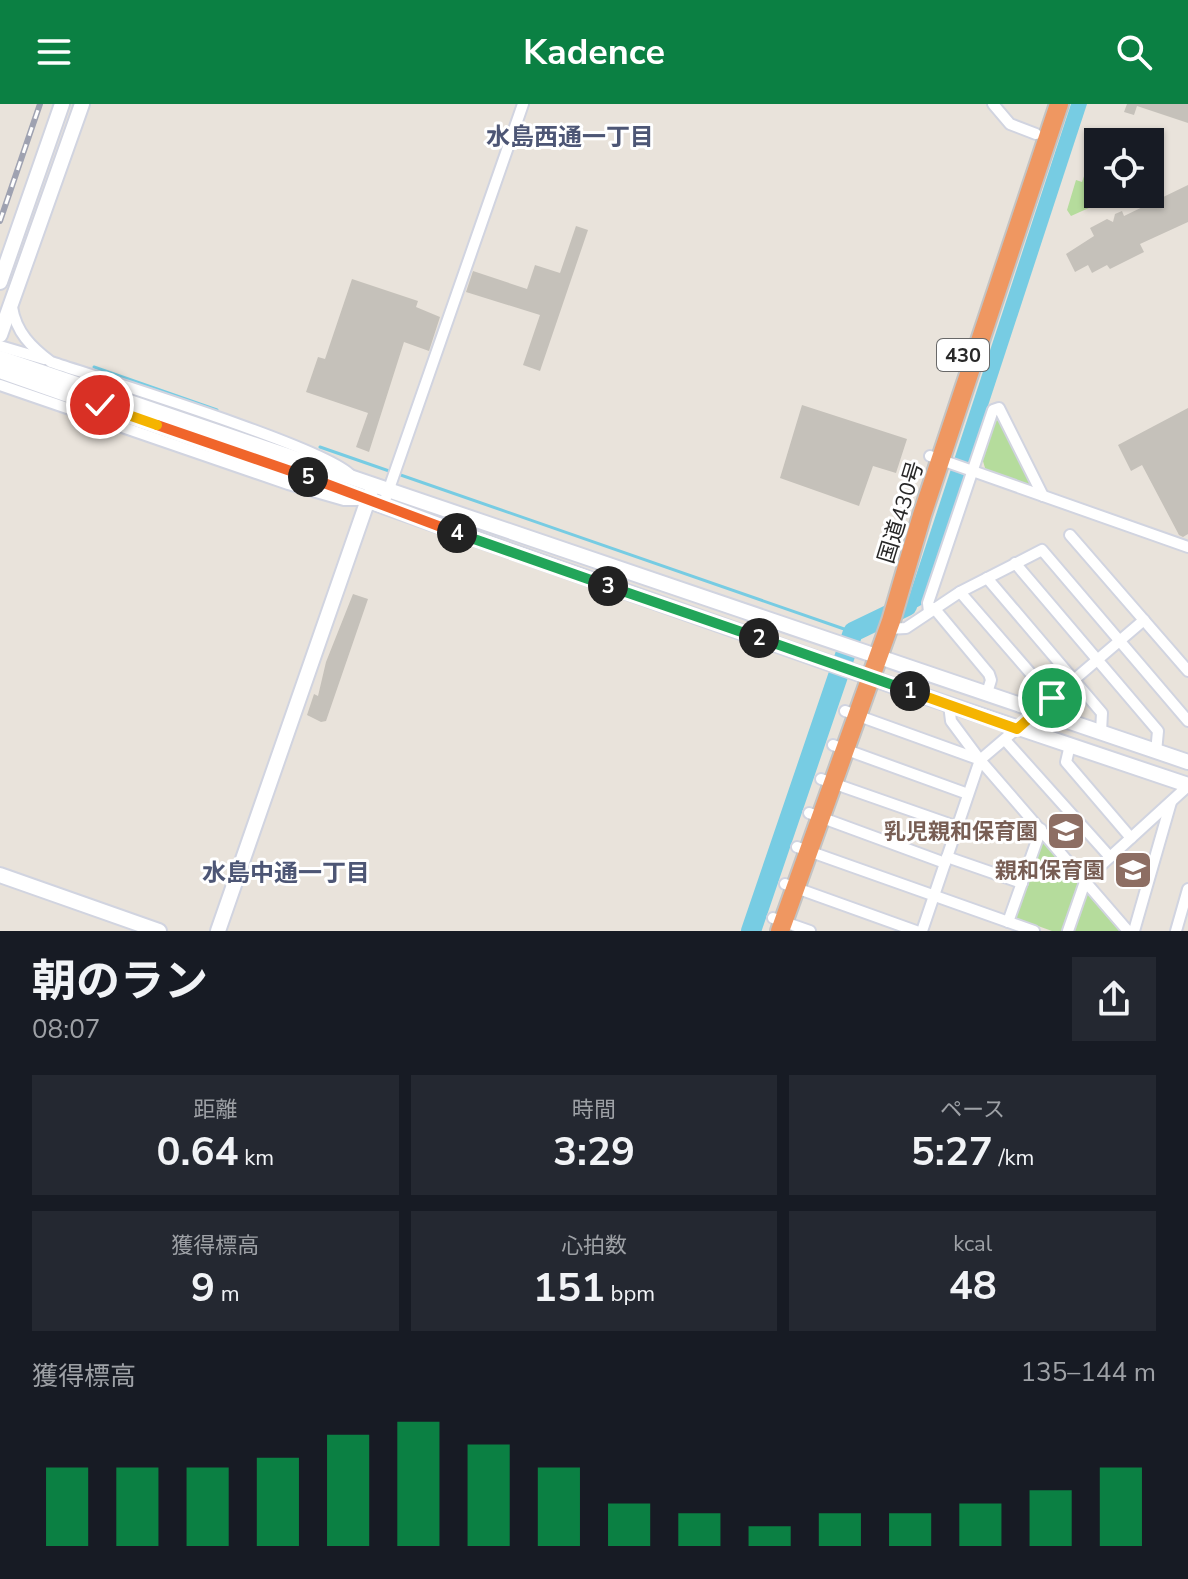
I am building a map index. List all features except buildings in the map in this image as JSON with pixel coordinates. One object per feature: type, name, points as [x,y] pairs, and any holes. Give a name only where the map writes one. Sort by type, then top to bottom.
[{"type":"highway","name":"国道430号","points":[[940,460],[1045,104]]},
{"type":"highway","name":"国道430号","points":[[776,925],[851,713],[851,670],[859,649],[888,617],[1059,104]]},
{"type":"street","points":[[0,282],[62,104]]},
{"type":"street","points":[[0,335],[82,104]]},
{"type":"street","points":[[383,506],[523,104]]},
{"type":"street","points":[[993,104],[1010,124],[1036,134]]},
{"type":"street","points":[[12,307],[14,321],[25,338],[51,362]]},
{"type":"street","points":[[0,346],[301,448],[344,467],[368,495],[383,506],[1188,786],[1086,879],[1068,931]]},
{"type":"street","points":[[0,358],[368,495]]},
{"type":"street","points":[[0,371],[353,479]]},
{"type":"street","points":[[0,385],[288,484],[344,500],[388,492],[1188,762]]},
{"type":"street","points":[[987,693],[991,680],[989,674],[928,603],[970,470],[993,410],[999,408],[1043,496]]},
{"type":"street","points":[[940,460],[1188,547]]},
{"type":"street","points":[[218,931],[368,495]]},
{"type":"street","points":[[1070,535],[1188,671]]},
{"type":"street","points":[[888,617],[906,628],[960,592],[1042,550],[1188,721]]},
{"type":"street","points":[[1015,563],[1158,731],[1156,752]]},
{"type":"street","points":[[987,578],[1102,713],[1101,732]]},
{"type":"street","points":[[960,592],[1052,698]]},
{"type":"street","points":[[922,931],[980,760],[1144,620]]},
{"type":"street","points":[[949,705],[951,721],[980,760],[1131,931]]},
{"type":"street","points":[[851,713],[980,760]]},
{"type":"street","points":[[1005,740],[1110,857]]},
{"type":"street","points":[[1070,745],[1066,762],[1131,838]]},
{"type":"street","points":[[839,747],[968,794]]},
{"type":"street","points":[[826,781],[958,827]]},
{"type":"street","points":[[1131,931],[1172,801]]},
{"type":"street","points":[[814,815],[1022,883]]},
{"type":"street","points":[[1008,922],[1041,829]]},
{"type":"street","points":[[802,849],[1034,931]]},
{"type":"street","points":[[0,875],[140,928],[159,931]]},
{"type":"street","points":[[790,885],[916,931]]},
{"type":"street","points":[[1176,931],[1188,889]]},
{"type":"street","points":[[776,925],[810,931]]},
{"type":"green space","points":[[1084,176],[1084,208],[1089,208],[1071,216],[1067,210],[1076,180],[1082,182]]},
{"type":"green space","points":[[995,420],[1000,421],[1032,487],[986,471],[982,458]]},
{"type":"green space","points":[[1041,837],[1080,883],[1063,931],[1052,931],[1013,917]]},
{"type":"green space","points":[[1086,894],[1090,894],[1122,931],[1073,931]]},
{"type":"water","points":[[1071,104],[1087,104],[923,604],[903,615]]},
{"type":"waterway","points":[[94,367],[217,410]]},
{"type":"waterway","points":[[320,447],[847,630]]},
{"type":"waterway","points":[[751,931],[853,632],[907,606]]},
{"type":"waterway","points":[[745,931],[833,669]]},
{"type":"railway","points":[[0,221],[40,104]]},
{"type":"place","name":"乳児親和保育園","points":[[1066,831]]},
{"type":"place","name":"親和保育園","points":[[1133,870]]},
{"type":"district","name":"水島西通一丁目","points":[[570,137]]},
{"type":"district","name":"水島中通一丁目","points":[[286,873]]},
{"type":"route","points":[[100,405],[1017,729],[1052,698]]}]
